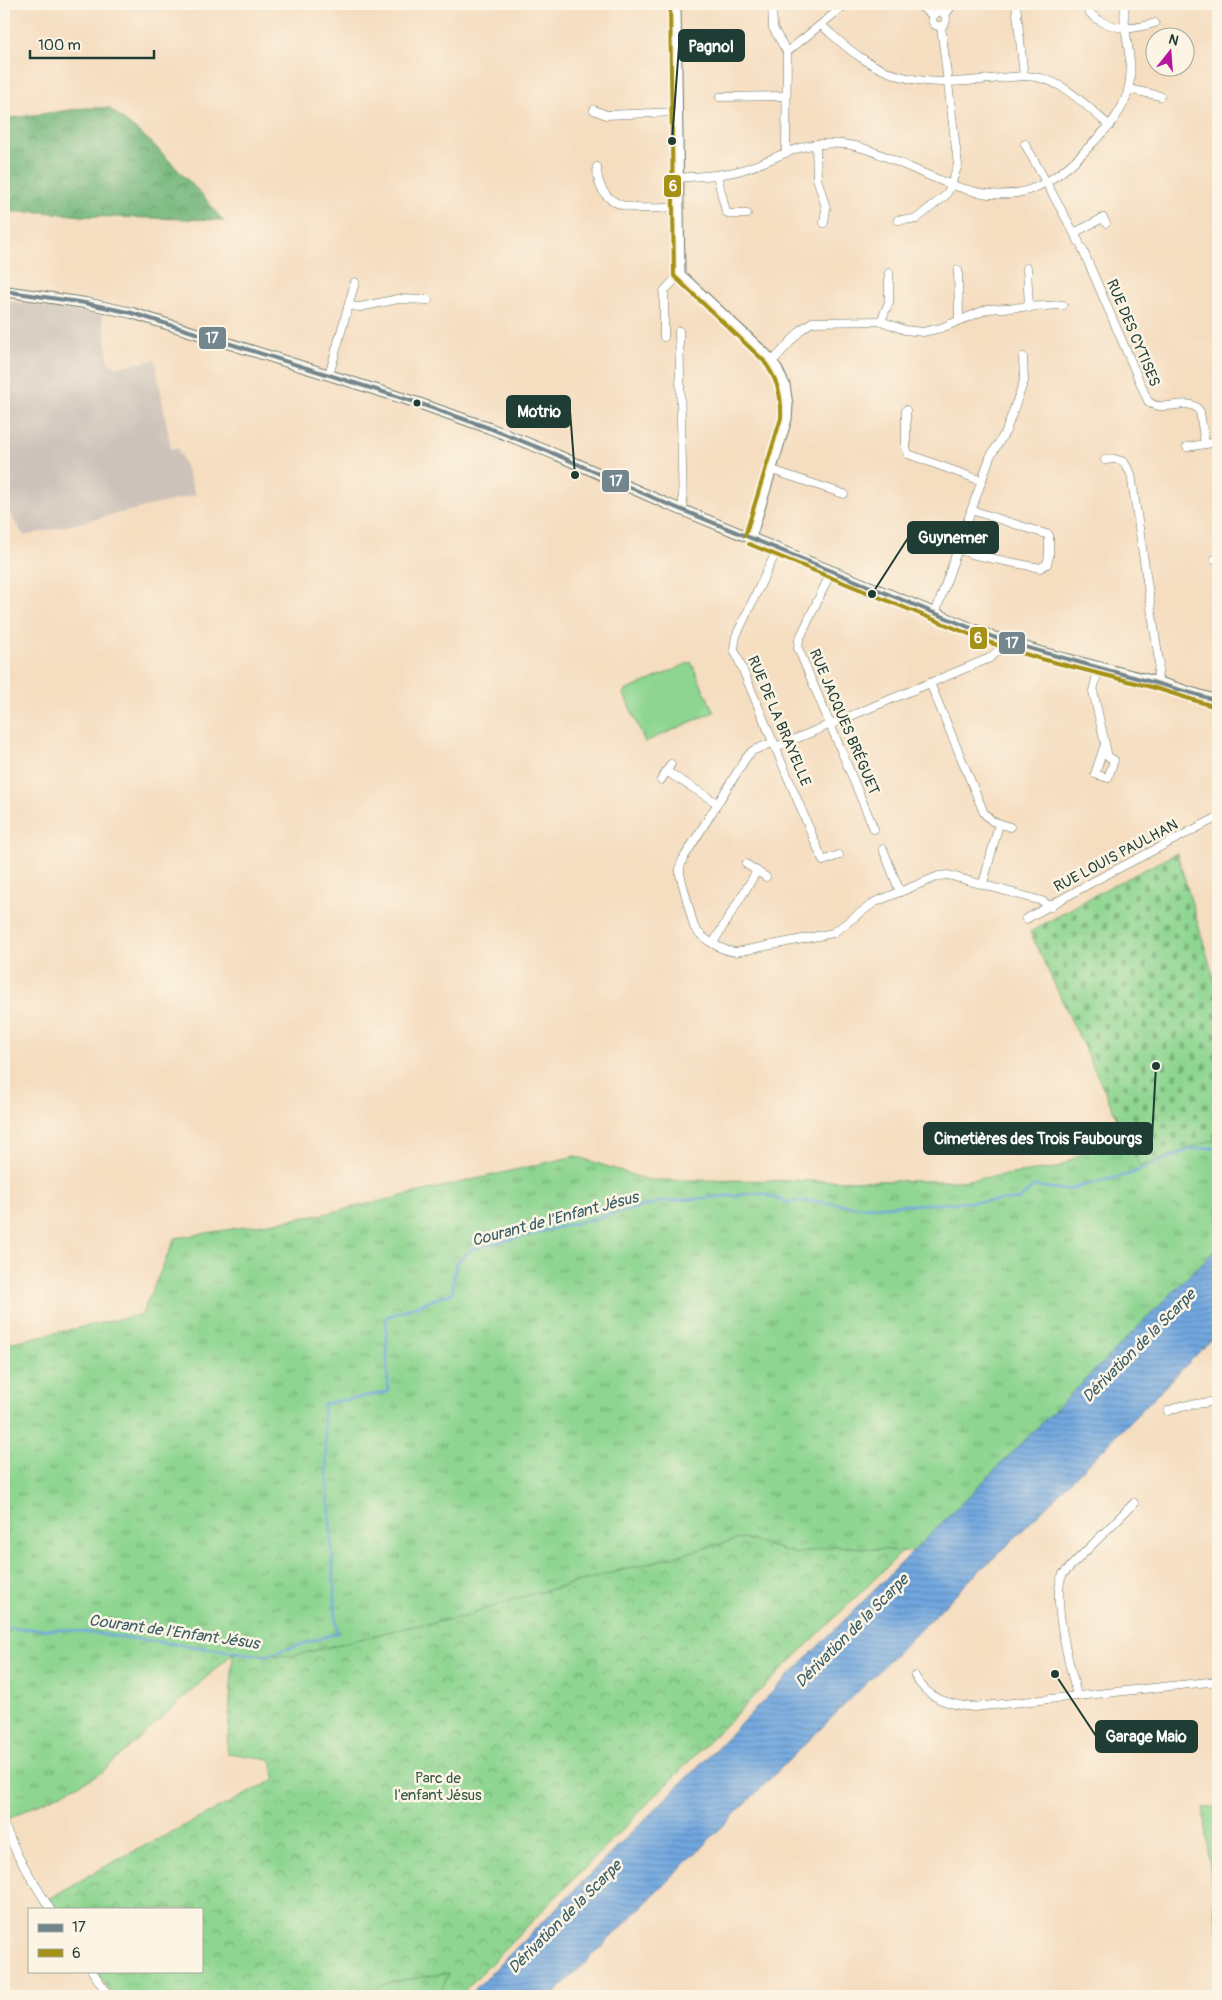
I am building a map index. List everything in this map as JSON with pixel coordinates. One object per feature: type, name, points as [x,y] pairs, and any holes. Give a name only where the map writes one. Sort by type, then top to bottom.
[{"type":"main road","points":[[4,291],[85,303],[122,311],[434,408],[562,457],[777,550],[1004,641],[1157,682],[1218,701]]},
{"type":"street","points":[[676,4],[680,274],[772,361],[785,385],[788,405],[787,419],[751,538]]},
{"type":"street","points":[[772,4],[773,28],[787,52],[786,151]]},
{"type":"street","points":[[787,52],[846,4]]},
{"type":"street","points":[[917,4],[934,16]]},
{"type":"street","points":[[940,26],[946,22],[945,15],[953,4]]},
{"type":"street","points":[[1016,4],[1024,76]]},
{"type":"street","points":[[1085,4],[1090,13],[1098,20],[1126,28],[1155,23]]},
{"type":"street","points":[[678,178],[717,175],[746,169],[786,151],[816,144],[835,144],[859,147],[951,186],[977,194],[995,195],[1025,191],[1047,182],[1068,168],[1110,126],[1122,107],[1129,88],[1131,64],[1124,4]]},
{"type":"street","points":[[934,16],[938,13],[945,15]]},
{"type":"street","points":[[898,220],[916,219],[948,194],[958,159],[940,26],[934,22],[934,16]]},
{"type":"street","points":[[822,25],[851,51],[875,66],[912,80],[948,82],[1024,76],[1044,78],[1061,85],[1110,126]]},
{"type":"street","points":[[1129,88],[1160,96]]},
{"type":"street","points":[[720,97],[786,96]]},
{"type":"street","points":[[594,110],[606,115],[677,112]]},
{"type":"street","points":[[816,144],[817,178],[826,208],[824,223]]},
{"type":"street","points":[[1026,144],[1074,233],[1103,218],[1106,223]]},
{"type":"street","points":[[597,167],[598,180],[603,193],[614,203],[646,208],[678,207]]},
{"type":"street","points":[[717,175],[726,212],[730,214],[747,214]]},
{"type":"street","name":"RUE DES CYTISES","points":[[1074,233],[1148,401],[1157,407],[1189,404],[1197,407],[1200,412],[1205,444]]},
{"type":"street","points":[[1027,268],[1029,308]]},
{"type":"street","points":[[958,270],[959,320]]},
{"type":"street","points":[[881,321],[889,302],[889,273]]},
{"type":"street","points":[[664,337],[664,291],[680,274]]},
{"type":"street","points":[[329,375],[355,282]]},
{"type":"street","points":[[349,306],[360,307],[398,298],[428,300]]},
{"type":"street","points":[[772,361],[802,329],[812,322],[881,321],[905,330],[923,332],[941,328],[988,309],[1063,305]]},
{"type":"street","points":[[678,331],[683,510]]},
{"type":"street","points":[[935,614],[992,453],[1006,431],[1021,389],[1024,377],[1023,358]]},
{"type":"street","points":[[906,410],[906,447],[908,454],[982,481]]},
{"type":"street","points":[[1187,447],[1218,442]]},
{"type":"street","points":[[1105,460],[1115,459],[1124,462],[1131,474],[1160,661],[1157,682]]},
{"type":"street","points":[[772,470],[844,494]]},
{"type":"street","points":[[958,549],[976,555],[1040,568],[1045,567],[1047,564],[1049,535],[971,510]]},
{"type":"street","name":"RUE DE LA BRAYELLE","points":[[777,550],[736,636],[734,645],[823,861],[839,854]]},
{"type":"street","name":"RUE JACQUES BRÉGUET","points":[[831,572],[798,644],[799,651],[874,829]]},
{"type":"street","points":[[1004,641],[999,650],[990,658],[830,725],[749,754],[683,859],[679,871],[694,927],[699,934],[713,943],[727,951],[736,952],[833,932],[871,904],[944,875],[1042,900],[1050,906]]},
{"type":"street","points":[[1099,666],[1093,692],[1105,744]]},
{"type":"street","points":[[930,683],[984,813],[992,822],[1010,827]]},
{"type":"street","points":[[661,780],[671,764]]},
{"type":"street","points":[[666,772],[717,803]]},
{"type":"street","name":"RUE LOUIS PAULHAN","points":[[1026,919],[1096,880],[1218,818]]},
{"type":"street","points":[[983,884],[999,824]]},
{"type":"street","points":[[883,849],[900,892]]},
{"type":"street","points":[[746,864],[766,877]]},
{"type":"street","points":[[713,943],[757,871]]},
{"type":"street","points":[[1168,1411],[1181,1406],[1218,1401]]},
{"type":"street","points":[[1077,1696],[1063,1633],[1060,1581],[1063,1574],[1134,1503]]},
{"type":"street","points":[[914,1676],[922,1688],[931,1695],[952,1704],[982,1707],[1218,1681]]},
{"type":"street","points":[[4,1825],[22,1863],[49,1908]]},
{"type":"street","points":[[93,1972],[109,1996]]},
{"type":"shaded area","points":[[4,300],[102,316],[109,363],[116,367],[155,360],[171,449],[178,448],[196,495],[24,536],[4,505]]},
{"type":"green space","points":[[85,108],[109,108],[152,143],[205,198],[224,222],[219,220],[82,216],[44,212],[4,212],[4,119]]},
{"type":"green space","points":[[691,662],[714,712],[645,742],[623,692]]},
{"type":"green space","points":[[1177,853],[1218,992],[1218,1141],[1209,1141],[1140,1167],[1030,932],[1102,891]]},
{"type":"green space","points":[[1218,1072],[1218,1315],[980,1551],[903,1551],[835,1546],[796,1554],[743,1538],[511,1600],[464,1617],[404,1628],[293,1656],[233,1653],[100,1774],[4,1821],[4,1344],[142,1314],[175,1238],[320,1215],[575,1156],[648,1180],[960,1181],[1057,1168]]},
{"type":"green space","name":"Parc de l'enfant Jésus","points":[[743,1538],[796,1554],[835,1546],[903,1551],[712,1738],[459,1996],[439,1996],[449,1973],[390,1982],[365,1996],[113,1996],[97,1972],[202,1972],[202,1908],[52,1908],[48,1899],[117,1860],[276,1779],[270,1759],[227,1753],[233,1653],[293,1656],[404,1628],[464,1617],[511,1600]]},
{"type":"green space","points":[[1218,1807],[1218,1930],[1217,1930],[1203,1808]]},
{"type":"green space","points":[[449,1973],[439,1996],[365,1996],[390,1982]]},
{"type":"water","name":"Dérivation de la Scarpe","points":[[1218,1247],[1218,1333],[998,1555],[981,1569],[552,1996],[468,1996]]},
{"type":"waterway","name":"Courant de l'Enfant Jésus","points":[[4,1628],[68,1630],[265,1656],[337,1633],[323,1404],[388,1392],[386,1317],[452,1293],[456,1263],[472,1249],[661,1202],[760,1193],[787,1202],[814,1201],[861,1207],[1018,1200],[1035,1186],[1066,1190],[1130,1174],[1188,1150],[1218,1147]]},
{"type":"transit line","name":"6","points":[[670,4],[674,276],[763,360],[772,373],[778,387],[781,402],[781,418],[745,536]]},
{"type":"transit line","name":"17","points":[[4,291],[85,303],[132,313],[418,403],[557,455],[665,503],[993,637],[1218,701]]},
{"type":"transit line","name":"6","points":[[749,544],[991,643],[1038,658],[1155,688],[1216,707]]},
{"type":"place","name":"Pagnol","points":[[672,141]]},
{"type":"place","name":"Motrio","points":[[575,475]]},
{"type":"place","name":"Guynemer","points":[[872,594]]},
{"type":"place","name":"Cimetières des Trois Faubourgs","points":[[1156,1066]]},
{"type":"place","name":"Garage Maio","points":[[1055,1674]]}]
